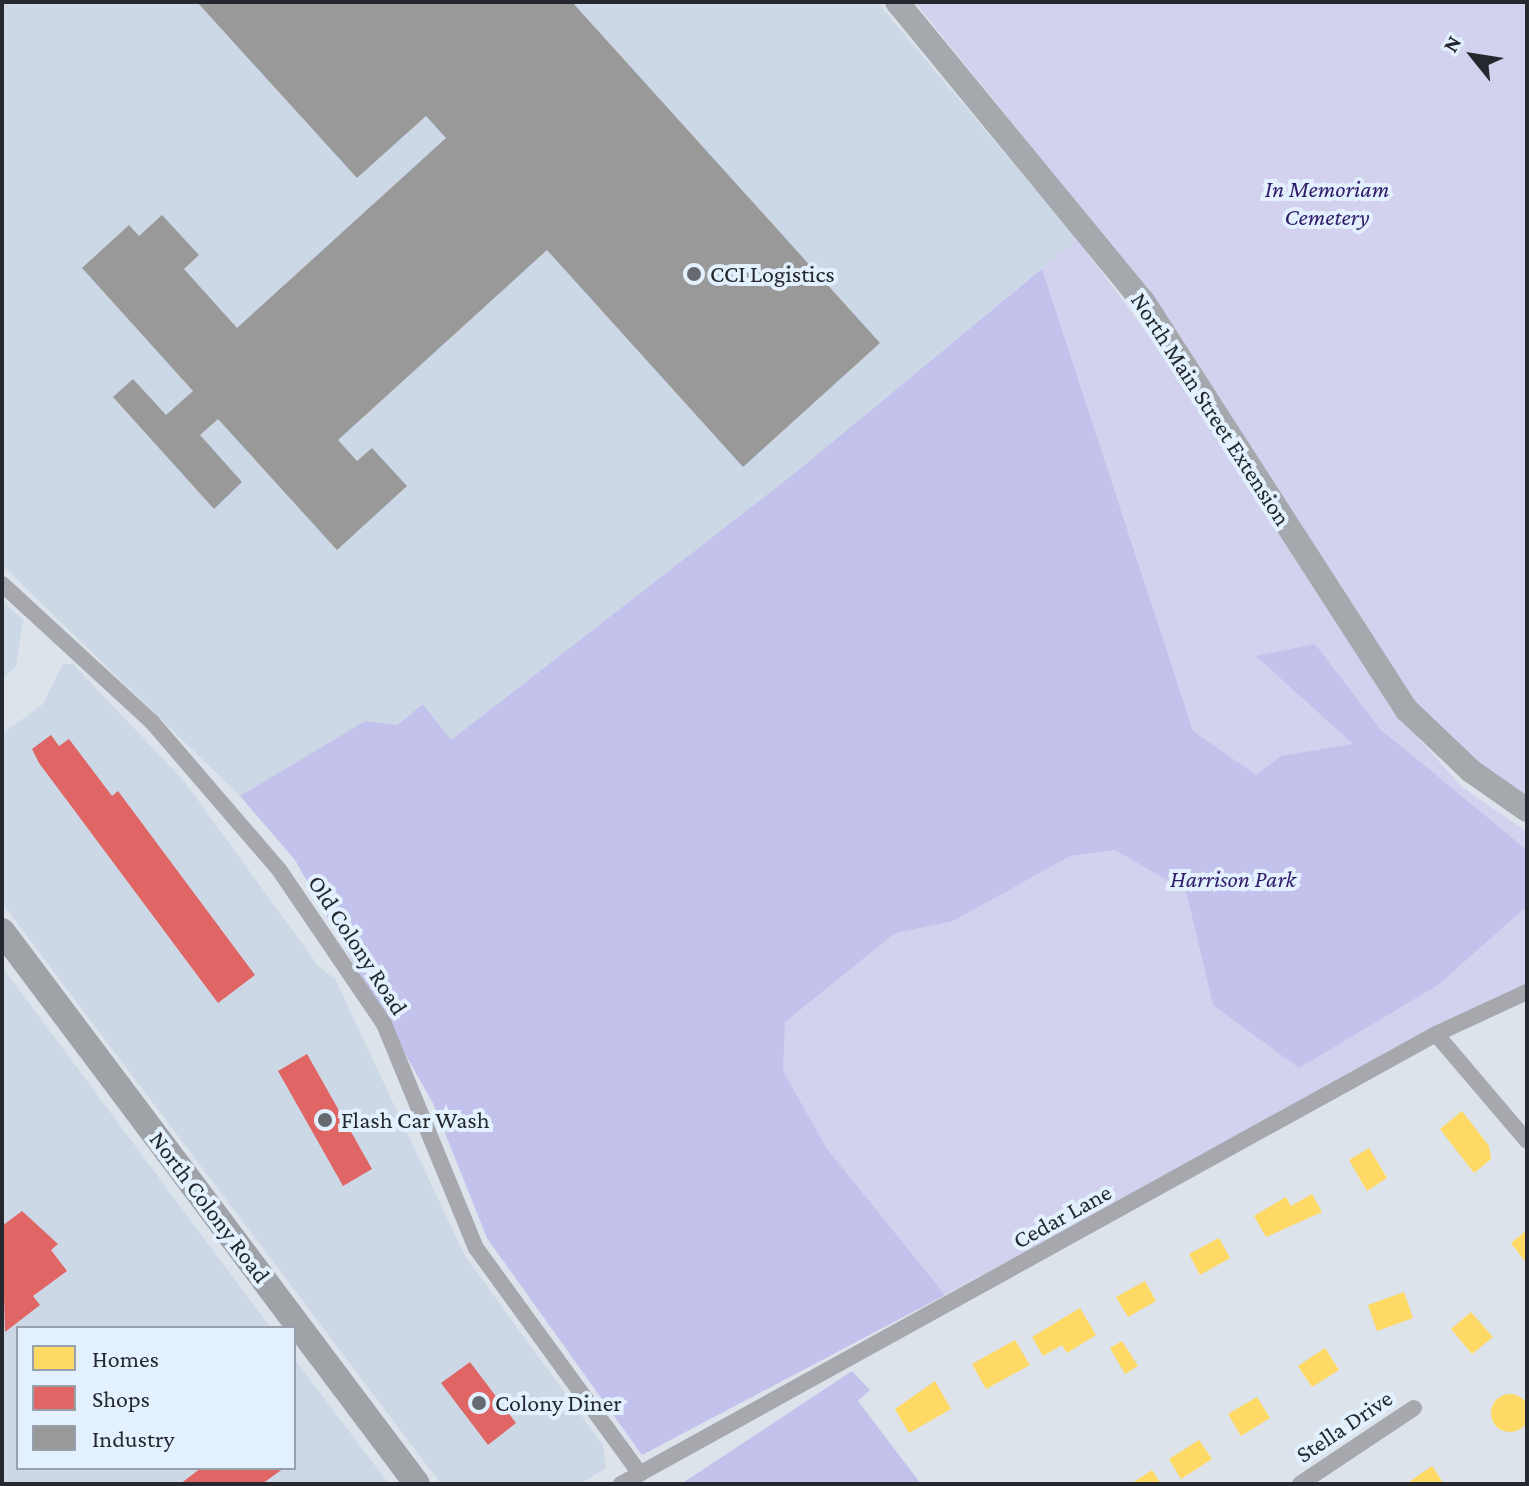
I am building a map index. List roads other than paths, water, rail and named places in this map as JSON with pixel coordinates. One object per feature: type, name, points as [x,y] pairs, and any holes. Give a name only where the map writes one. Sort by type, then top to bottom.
[{"type":"main road","name":"North Colony Road","points":[[2,931],[417,1484]]},
{"type":"street","name":"North Main Street Extension","points":[[897,2],[1143,301],[1407,710],[1471,771],[1527,810]]},
{"type":"street","name":"Old Colony Road","points":[[2,584],[152,722],[280,871],[384,1024],[476,1248],[640,1474]]},
{"type":"street","name":"Cedar Lane","points":[[621,1484],[1436,1034],[1527,992]]},
{"type":"street","points":[[1436,1034],[1527,1141]]},
{"type":"street","name":"Stella Drive","points":[[1300,1484],[1414,1408]]},
{"type":"place","name":"CCI Logistics","points":[[694,274]]},
{"type":"place","name":"Flash Car Wash","points":[[325,1120]]},
{"type":"place","name":"Colony Diner","points":[[479,1403]]},
{"type":"park label","name":"In Memoriam Cemetery","points":[[1327,203]]},
{"type":"park label","name":"Harrison Park","points":[[1233,879]]}]
